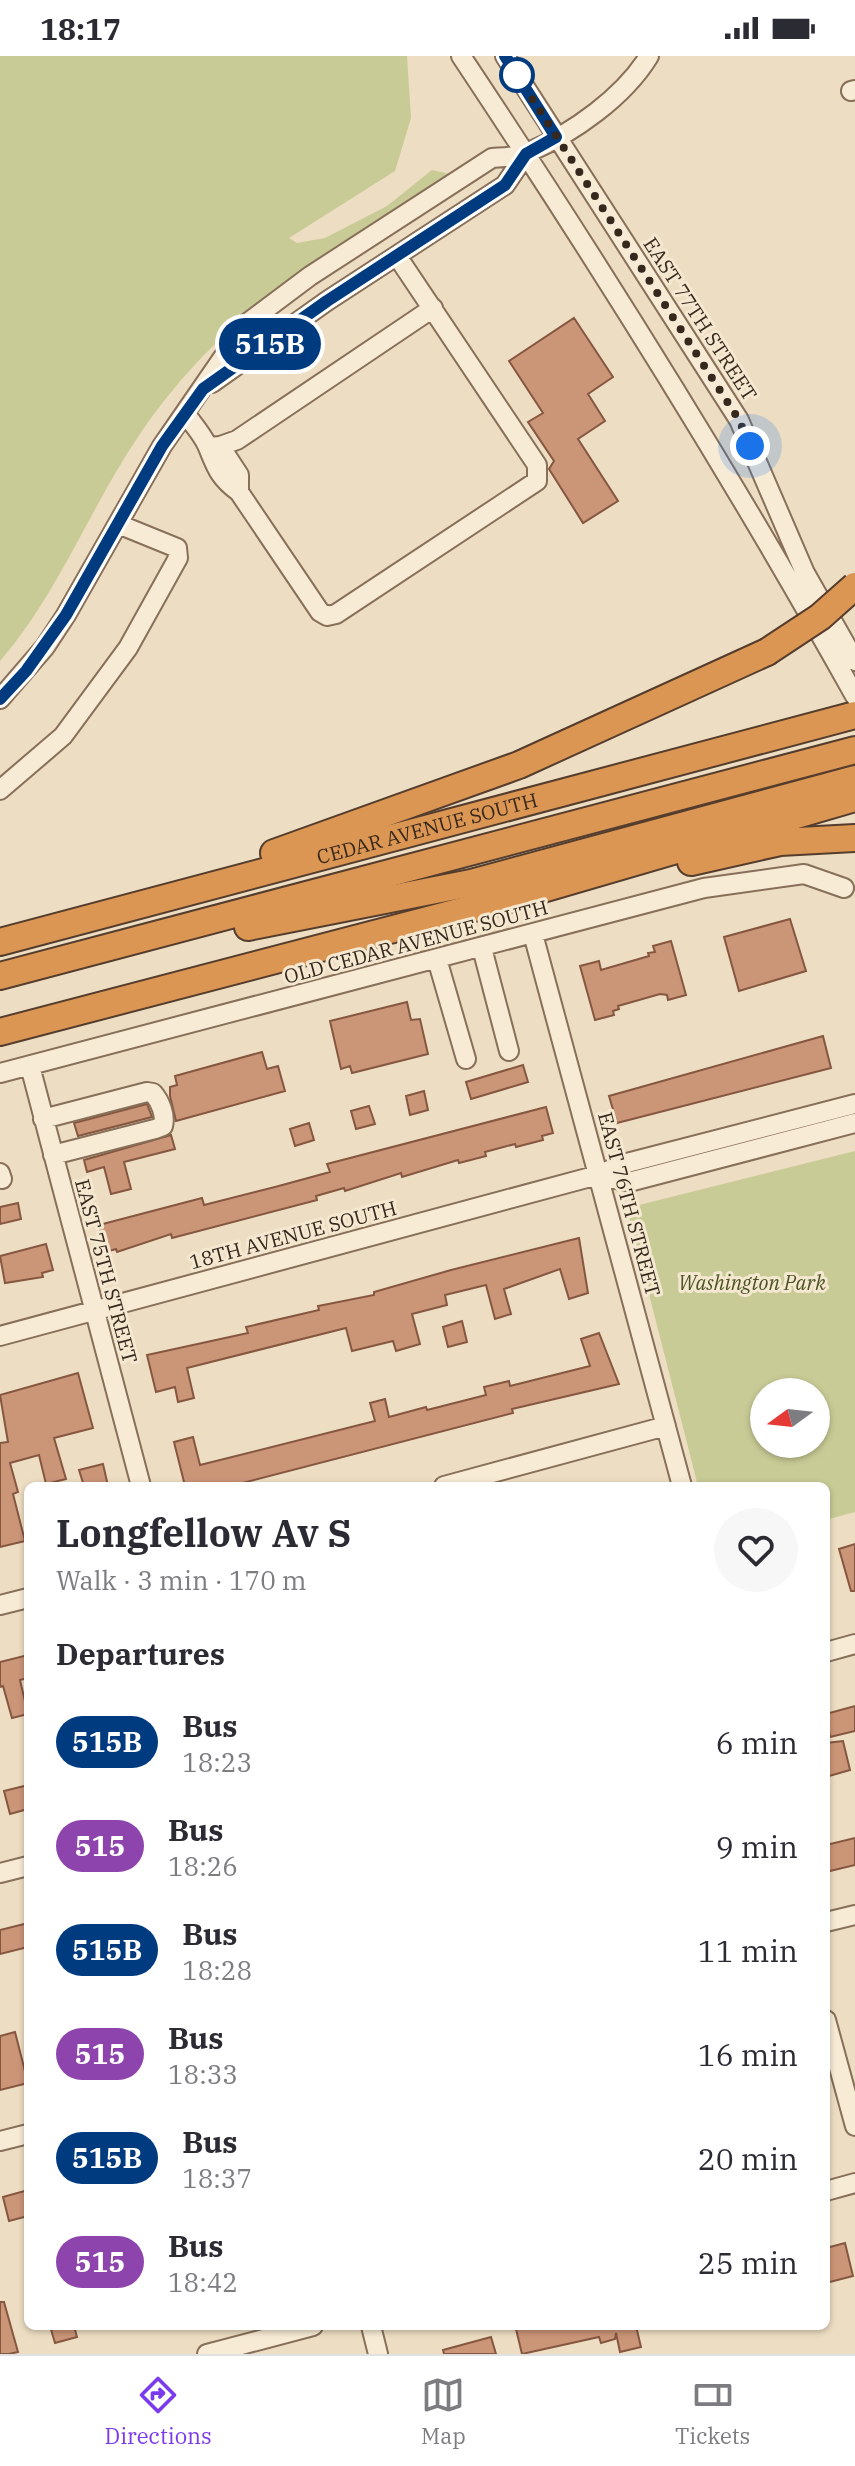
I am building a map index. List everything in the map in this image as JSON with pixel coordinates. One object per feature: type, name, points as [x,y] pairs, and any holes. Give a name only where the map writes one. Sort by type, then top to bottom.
[{"type":"highway","points":[[135,903],[519,765],[767,652],[820,617],[855,586]]},
{"type":"highway","name":"CEDAR AVENUE SOUTH","points":[[0,942],[135,903],[855,715]]},
{"type":"highway","name":"CEDAR AVENUE SOUTH","points":[[0,976],[842,753]]},
{"type":"highway","points":[[32,967],[471,883],[847,791]]},
{"type":"highway","points":[[0,1032],[508,899],[847,791]]},
{"type":"highway","points":[[508,899],[546,896],[780,842],[855,838]]},
{"type":"street","points":[[461,56],[748,507],[855,696]]},
{"type":"street","name":"EAST 77TH STREET","points":[[505,56],[739,420],[805,573],[855,661]]},
{"type":"street","points":[[0,699],[52,636],[185,413],[246,324],[298,284],[492,158],[526,154],[556,137],[622,90],[649,56]]},
{"type":"street","points":[[203,389],[505,185],[526,154]]},
{"type":"street","points":[[397,256],[433,308],[537,465],[537,481],[336,614],[327,616],[320,612],[239,492],[225,483],[208,456],[214,447],[237,440],[433,308]]},
{"type":"street","points":[[185,413],[214,447]]},
{"type":"street","points":[[0,790],[63,736],[128,648],[178,558],[177,548],[118,524]]},
{"type":"street","name":"OLD CEDAR AVENUE SOUTH","points":[[0,1073],[704,888],[804,874],[844,888]]},
{"type":"street","name":"EAST 76TH STREET","points":[[533,934],[681,1482]]},
{"type":"street","points":[[482,948],[509,1051]]},
{"type":"street","points":[[437,959],[466,1059]]},
{"type":"street","name":"EAST 75TH STREET","points":[[30,1066],[140,1482]]},
{"type":"street","points":[[43,1119],[147,1092],[153,1093],[158,1100],[164,1120],[163,1126],[155,1129],[53,1155]]},
{"type":"street","name":"18TH AVENUE SOUTH","points":[[0,1336],[598,1175],[623,1164],[855,1104]]},
{"type":"street","points":[[598,1175],[629,1182],[855,1123]]},
{"type":"street","points":[[459,1482],[666,1426]]},
{"type":"street","points":[[0,1605],[24,1599]]},
{"type":"street","points":[[830,1651],[855,1644]]},
{"type":"street","points":[[0,1873],[24,1867]]},
{"type":"street","points":[[830,1921],[855,1915]]},
{"type":"street","points":[[830,2035],[855,2126]]},
{"type":"street","points":[[0,2141],[24,2135]]},
{"type":"street","points":[[830,2190],[855,2183]]},
{"type":"street","points":[[207,2354],[298,2330]]},
{"type":"street","points":[[372,2330],[378,2354]]},
{"type":"green space","points":[[0,56],[407,56],[411,118],[395,171],[289,238],[297,243],[325,238],[387,206],[432,170],[450,174],[321,258],[243,318],[207,352],[140,434],[40,607],[0,661]]},
{"type":"green space","name":"Washington Park","points":[[855,1151],[855,1512],[830,1519],[830,1482],[697,1482],[627,1208]]},
{"type":"building","points":[[574,318],[613,377],[588,394],[605,421],[578,439],[618,501],[583,523],[549,469],[554,461],[528,422],[543,413],[509,361]]},
{"type":"building","points":[[790,919],[806,971],[739,991],[724,937]]},
{"type":"building","points":[[671,941],[686,995],[668,1000],[667,995],[660,994],[618,1006],[619,1009],[613,1011],[614,1015],[595,1020],[580,966],[599,961],[601,970],[649,956],[648,953],[655,952],[653,946]]},
{"type":"building","points":[[407,1002],[411,1020],[420,1019],[428,1054],[352,1073],[350,1066],[341,1069],[330,1021]]},
{"type":"building","points":[[823,1036],[831,1068],[617,1123],[609,1096]]},
{"type":"building","points":[[262,1052],[267,1069],[278,1066],[285,1091],[176,1121],[170,1096],[170,1087],[177,1085],[175,1076]]},
{"type":"building","points":[[523,1065],[528,1082],[471,1099],[466,1082]]},
{"type":"building","points":[[424,1091],[428,1110],[410,1115],[406,1096]]},
{"type":"building","points":[[147,1104],[152,1117],[78,1136],[74,1123]]},
{"type":"building","points":[[369,1106],[375,1124],[356,1129],[351,1111]]},
{"type":"building","points":[[546,1107],[553,1133],[542,1136],[543,1140],[516,1147],[515,1144],[485,1152],[486,1156],[459,1163],[458,1160],[402,1177],[401,1173],[345,1191],[344,1188],[316,1196],[317,1200],[172,1238],[171,1234],[117,1252],[116,1249],[106,1252],[99,1225],[202,1198],[204,1205],[275,1187],[330,1172],[327,1164]]},
{"type":"building","points":[[309,1123],[314,1140],[295,1146],[290,1129]]},
{"type":"building","points":[[171,1135],[175,1149],[124,1162],[131,1189],[111,1194],[104,1167],[87,1172],[84,1160]]},
{"type":"building","points":[[18,1203],[21,1219],[0,1224],[0,1207]]},
{"type":"building","points":[[579,1238],[588,1293],[569,1299],[560,1269],[504,1289],[511,1314],[495,1319],[486,1285],[445,1295],[447,1305],[412,1314],[420,1344],[396,1351],[393,1341],[352,1351],[346,1328],[187,1368],[194,1398],[178,1402],[175,1387],[156,1392],[147,1355],[248,1333],[246,1327],[319,1310],[318,1306],[374,1295],[374,1292],[451,1270]]},
{"type":"building","points":[[46,1244],[53,1270],[42,1273],[43,1277],[5,1283],[0,1256]]},
{"type":"building","points":[[462,1321],[467,1342],[448,1347],[443,1327]]},
{"type":"building","points":[[599,1333],[619,1384],[512,1409],[513,1413],[246,1482],[184,1482],[174,1442],[193,1437],[200,1465],[375,1421],[370,1403],[385,1399],[389,1417],[426,1407],[427,1410],[486,1395],[484,1387],[509,1381],[510,1386],[590,1366],[581,1339]]},
{"type":"building","points":[[78,1373],[93,1428],[54,1438],[66,1479],[46,1482],[39,1455],[10,1463],[18,1492],[13,1494],[24,1541],[0,1547],[0,1443],[8,1442],[0,1395]]},
{"type":"building","points":[[103,1464],[107,1482],[83,1482],[79,1470]]},
{"type":"building","points":[[855,1544],[855,1591],[851,1591],[839,1549]]},
{"type":"building","points":[[24,1656],[24,1679],[20,1680],[24,1715],[12,1718],[3,1686],[0,1687],[0,1662]]},
{"type":"building","points":[[855,1706],[855,1731],[830,1737],[830,1713]]},
{"type":"building","points":[[843,1741],[850,1770],[830,1776],[830,1743]]},
{"type":"building","points":[[24,1786],[24,1810],[10,1814],[4,1791]]},
{"type":"building","points":[[855,1838],[855,1865],[830,1871],[830,1844]]},
{"type":"building","points":[[24,1924],[24,1948],[0,1954],[0,1930]]},
{"type":"building","points":[[15,2032],[24,2067],[24,2084],[0,2090],[0,2036]]},
{"type":"building","points":[[24,2191],[24,2217],[9,2221],[3,2197]]},
{"type":"building","points":[[845,2243],[853,2276],[830,2282],[830,2247]]},
{"type":"building","points":[[0,2302],[4,2302],[18,2352],[0,2354]]},
{"type":"building","points":[[51,2330],[75,2330],[77,2337],[55,2343]]},
{"type":"building","points":[[516,2330],[637,2330],[641,2347],[620,2352],[616,2333],[615,2339],[601,2343],[599,2337],[522,2354]]},
{"type":"building","points":[[491,2337],[496,2354],[444,2354],[443,2350]]},
{"type":"bus line","name":"515B","points":[[0,699],[45,647],[66,615],[162,446],[203,389],[327,301],[505,185],[526,154],[556,137],[505,56]]},
{"type":"route","points":[[517,75],[739,420],[750,446]]}]
